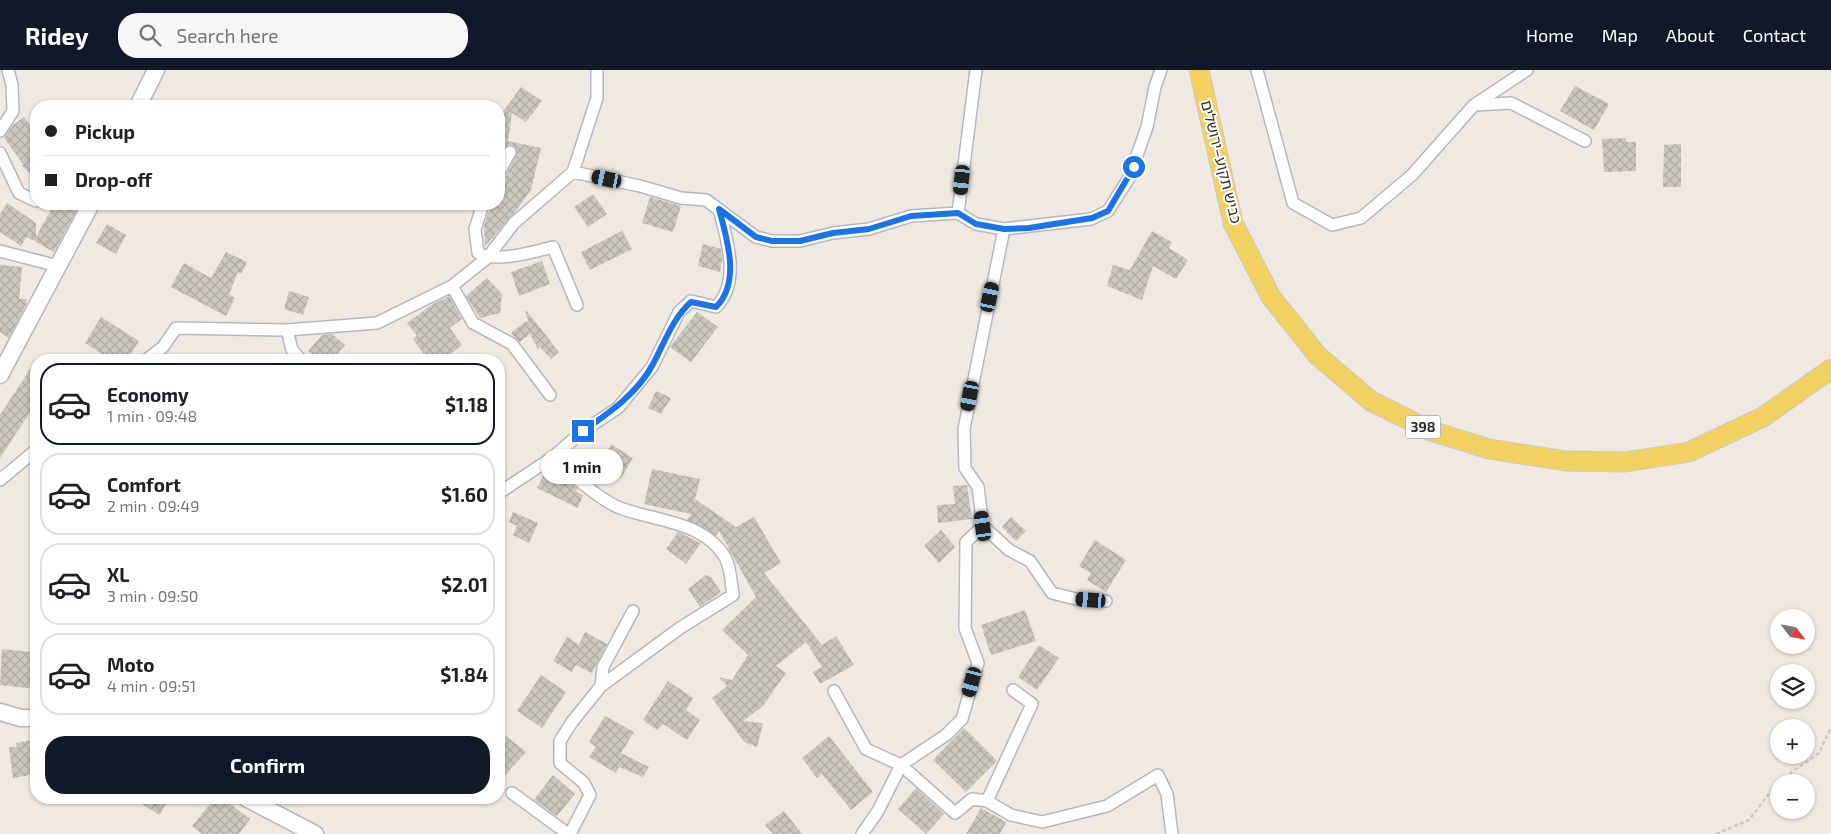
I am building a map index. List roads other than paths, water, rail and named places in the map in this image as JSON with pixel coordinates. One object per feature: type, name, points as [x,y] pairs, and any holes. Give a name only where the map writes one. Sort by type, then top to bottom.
[{"type":"main road","name":"כביש תקוע–ירושלים","points":[[1200,73],[1233,223],[1271,297],[1318,356],[1365,395],[1431,431],[1489,449],[1566,461],[1625,462],[1662,457],[1689,452],[1763,417],[1831,369]]},
{"type":"street","points":[[0,131],[13,111],[12,85],[8,70]]},
{"type":"street","points":[[141,100],[156,70]]},
{"type":"street","points":[[154,354],[163,347],[176,328],[287,330],[377,322],[452,286],[487,258],[514,223],[573,172],[597,98],[597,70]]},
{"type":"street","points":[[958,213],[976,70]]},
{"type":"street","points":[[573,172],[640,186],[681,198],[706,200],[756,237],[772,241],[800,241],[833,233],[869,229],[911,216],[958,213],[976,224],[1004,229],[1092,218],[1108,211],[1129,178],[1138,156],[1161,70]]},
{"type":"street","points":[[1257,70],[1293,203],[1332,225],[1361,218],[1412,175],[1474,105],[1527,70]]},
{"type":"street","points":[[1474,105],[1511,103],[1585,140]]},
{"type":"street","points":[[505,161],[510,152]]},
{"type":"street","points":[[0,153],[19,193],[30,198]]},
{"type":"street","points":[[505,489],[553,457],[583,431],[618,408],[652,366],[679,312],[691,302],[716,307],[723,300],[730,280],[730,263],[719,209]]},
{"type":"street","points":[[0,375],[88,210]]},
{"type":"street","points":[[481,210],[475,228],[478,253],[487,258],[553,247],[578,305]]},
{"type":"street","points":[[1004,229],[964,428],[965,468],[978,487],[983,526],[1009,550],[1030,561],[1052,593],[1076,599],[1106,602]]},
{"type":"street","points":[[0,250],[58,266]]},
{"type":"street","points":[[452,286],[473,322],[512,344],[550,395]]},
{"type":"street","points":[[287,330],[292,350],[296,354]]},
{"type":"street","points":[[0,480],[30,455]]},
{"type":"street","points":[[512,793],[569,834],[590,795],[584,783],[560,763],[560,741],[572,722],[601,686],[680,628],[733,594],[725,558],[713,544],[695,530],[618,507],[570,474],[553,457]]},
{"type":"street","points":[[862,834],[878,811],[901,765],[946,735],[962,720],[978,662],[965,628],[966,542],[983,526]]},
{"type":"street","points":[[601,686],[603,667],[633,611]]},
{"type":"street","points":[[988,801],[1032,704],[1013,690]]},
{"type":"street","points":[[834,692],[866,749],[901,765],[955,813],[972,799],[988,801],[1011,815],[1042,822],[1107,806],[1158,776],[1167,794],[1172,834]]},
{"type":"street","points":[[0,712],[21,718],[30,718]]},
{"type":"street","points":[[260,804],[315,834]]}]
